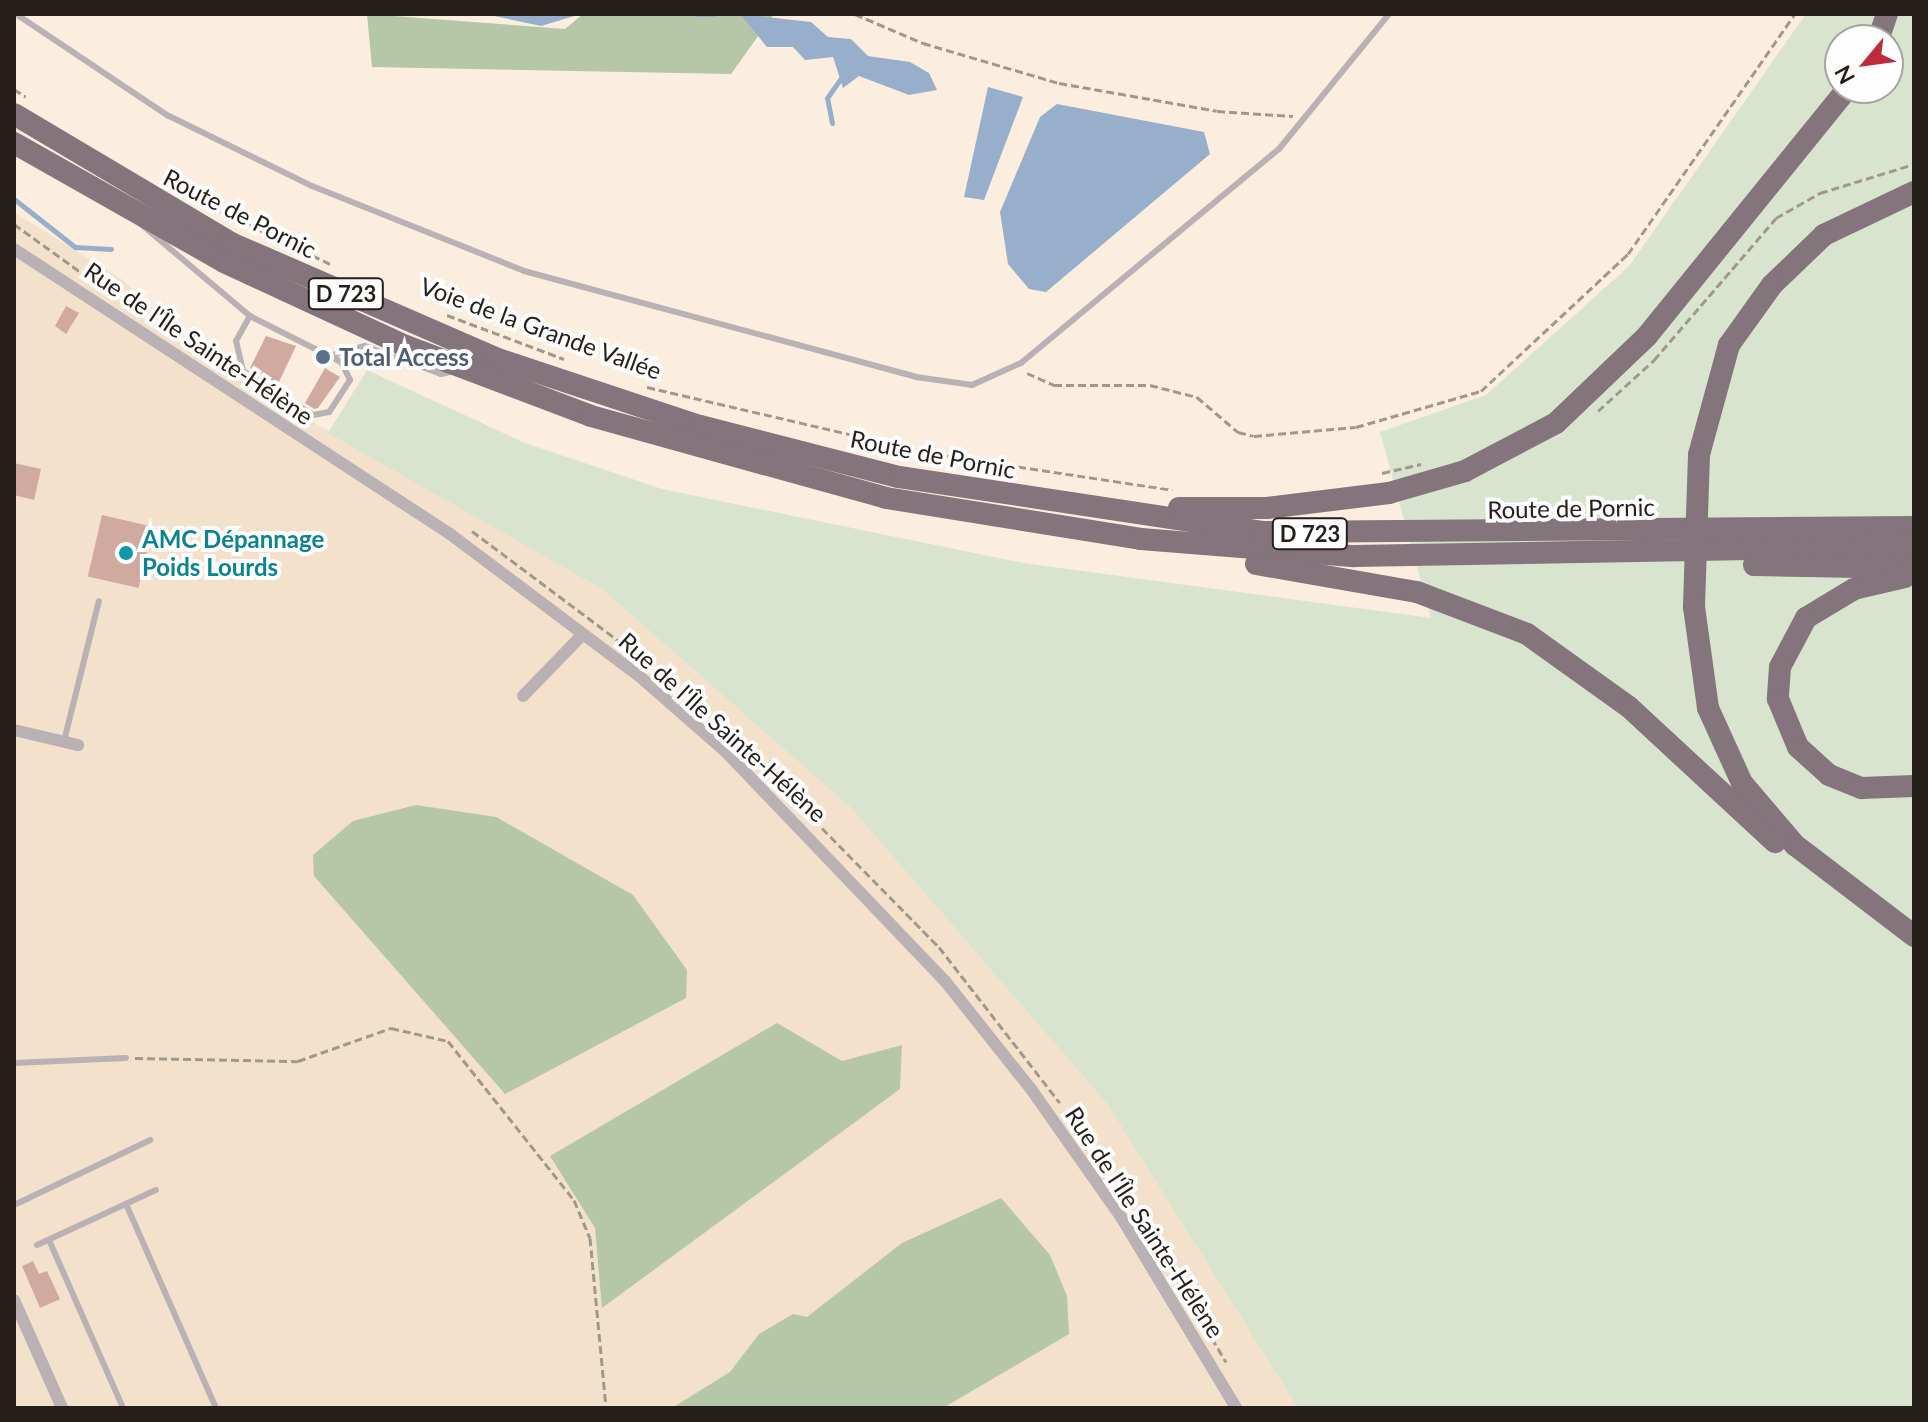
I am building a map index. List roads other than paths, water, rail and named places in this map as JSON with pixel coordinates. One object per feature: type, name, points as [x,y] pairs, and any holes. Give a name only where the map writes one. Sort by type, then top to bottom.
[{"type":"highway","points":[[1067,506],[1097,498],[1208,510],[1345,501],[1436,482],[1496,458],[1566,414],[1647,336],[1835,104]]},
{"type":"highway","name":"Route de Pornic","points":[[14,114],[231,243],[495,358],[821,458],[1067,506],[1264,532],[1372,536],[1914,527]]},
{"type":"highway","name":"Route de Pornic","points":[[14,143],[132,214],[305,301],[465,369],[604,421],[830,485],[1047,526],[1223,548],[1477,558],[1914,546]]},
{"type":"highway","points":[[1914,192],[1824,235],[1748,316],[1711,392],[1695,490],[1694,607],[1708,708],[1742,783],[1795,845],[1914,936]]},
{"type":"highway","points":[[1223,548],[1242,563],[1417,592],[1527,634],[1629,707],[1809,871],[1848,899],[1860,895]]},
{"type":"highway","name":"D 723","points":[[1477,558],[1914,571]]},
{"type":"highway","points":[[1914,571],[1854,589],[1806,618],[1780,667],[1778,699],[1798,747],[1829,775],[1861,788],[1914,786]]},
{"type":"street","name":"Rue de l'Île Sainte-Hélène","points":[[14,249],[450,534],[583,634],[726,752],[945,981],[1121,1217],[1236,1408]]},
{"type":"street","points":[[523,696],[583,634]]},
{"type":"street","points":[[14,730],[78,745]]},
{"type":"street","points":[[14,1300],[62,1408]]},
{"type":"lane","points":[[16,14],[167,115],[312,186],[524,271],[741,325],[950,384],[992,379],[1021,363],[1309,118],[1389,14]]},
{"type":"lane","points":[[132,214],[143,233],[250,316],[333,355],[350,380],[319,417],[243,371],[236,341],[250,316]]},
{"type":"lane","points":[[333,355],[365,346],[441,374],[465,369]]},
{"type":"lane","points":[[64,742],[99,601]]},
{"type":"lane","points":[[14,1063],[126,1058]]},
{"type":"lane","points":[[14,1205],[150,1140]]},
{"type":"lane","points":[[37,1245],[156,1190]]},
{"type":"lane","points":[[126,1204],[216,1408]]},
{"type":"lane","points":[[49,1240],[123,1408]]},
{"type":"water","points":[[485,14],[581,14],[541,26]]},
{"type":"water","points":[[740,14],[811,22],[828,37],[851,39],[868,56],[910,62],[929,73],[937,90],[909,95],[859,76],[843,88],[833,57],[805,60],[793,47],[767,47]]},
{"type":"water","points":[[988,87],[1023,97],[984,200],[964,197]]},
{"type":"water","points":[[1057,104],[1204,132],[1210,154],[1046,292],[1029,289],[1008,264],[1000,212],[1040,117]]},
{"type":"waterway","points":[[696,14],[713,14]]},
{"type":"waterway","points":[[832,123],[827,98],[841,78]]},
{"type":"waterway","points":[[14,199],[75,247],[111,249]]},
{"type":"place","name":"Total Access","points":[[323,357]]},
{"type":"place","name":"AMC Dépannage Poids Lourds","points":[[126,553]]}]
